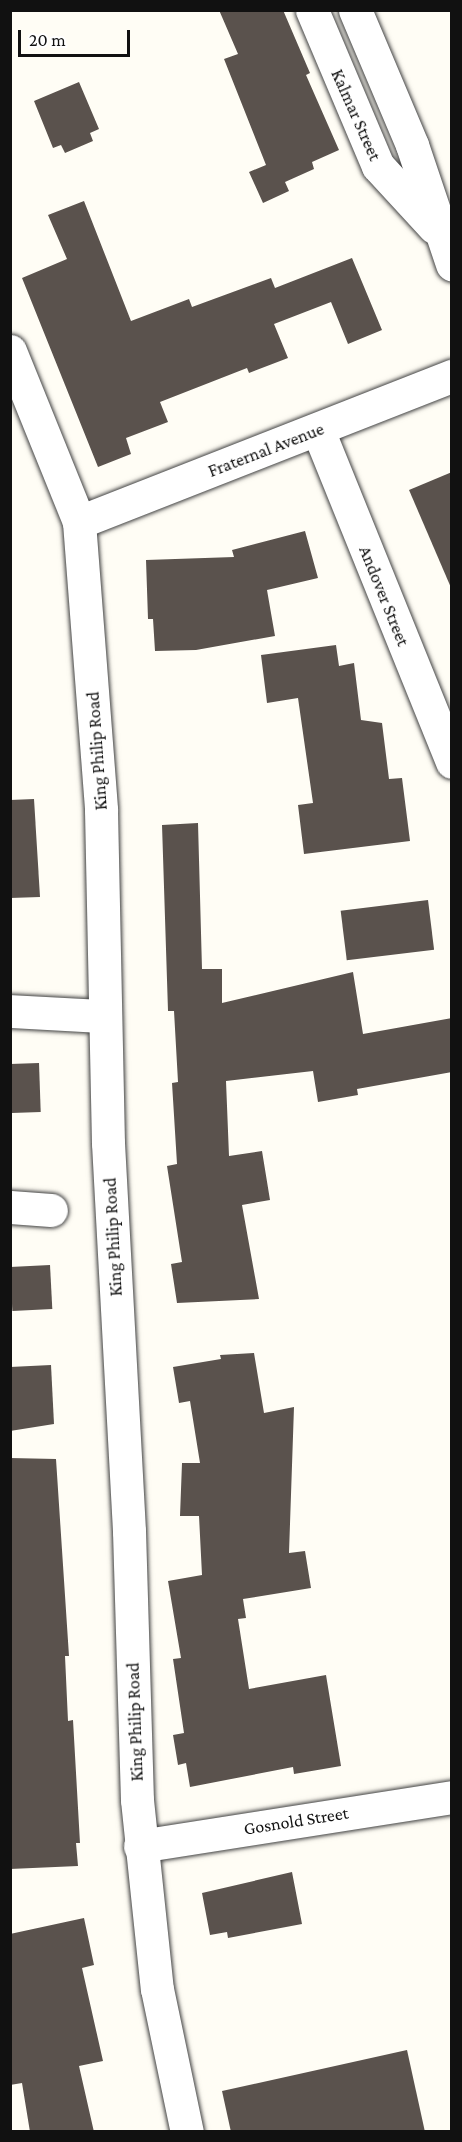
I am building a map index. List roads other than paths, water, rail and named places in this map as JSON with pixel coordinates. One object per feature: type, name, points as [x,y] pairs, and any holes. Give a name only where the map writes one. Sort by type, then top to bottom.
[{"type":"street","name":"Kalmar Street","points":[[312,10],[378,166],[447,249]]},
{"type":"street","name":"Kalmar Street","points":[[355,10],[412,145],[447,249]]},
{"type":"street","name":"King Philip Road","points":[[10,351],[79,522],[101,810],[103,1016],[140,1846],[157,1989],[187,2132]]},
{"type":"street","name":"Fraternal Avenue","points":[[79,522],[452,376]]},
{"type":"street","name":"Andover Street","points":[[318,430],[452,762]]},
{"type":"street","points":[[10,1011],[103,1016]]},
{"type":"street","points":[[10,1207],[51,1210]]},
{"type":"street","name":"Gosnold Street","points":[[140,1846],[452,1797]]}]
